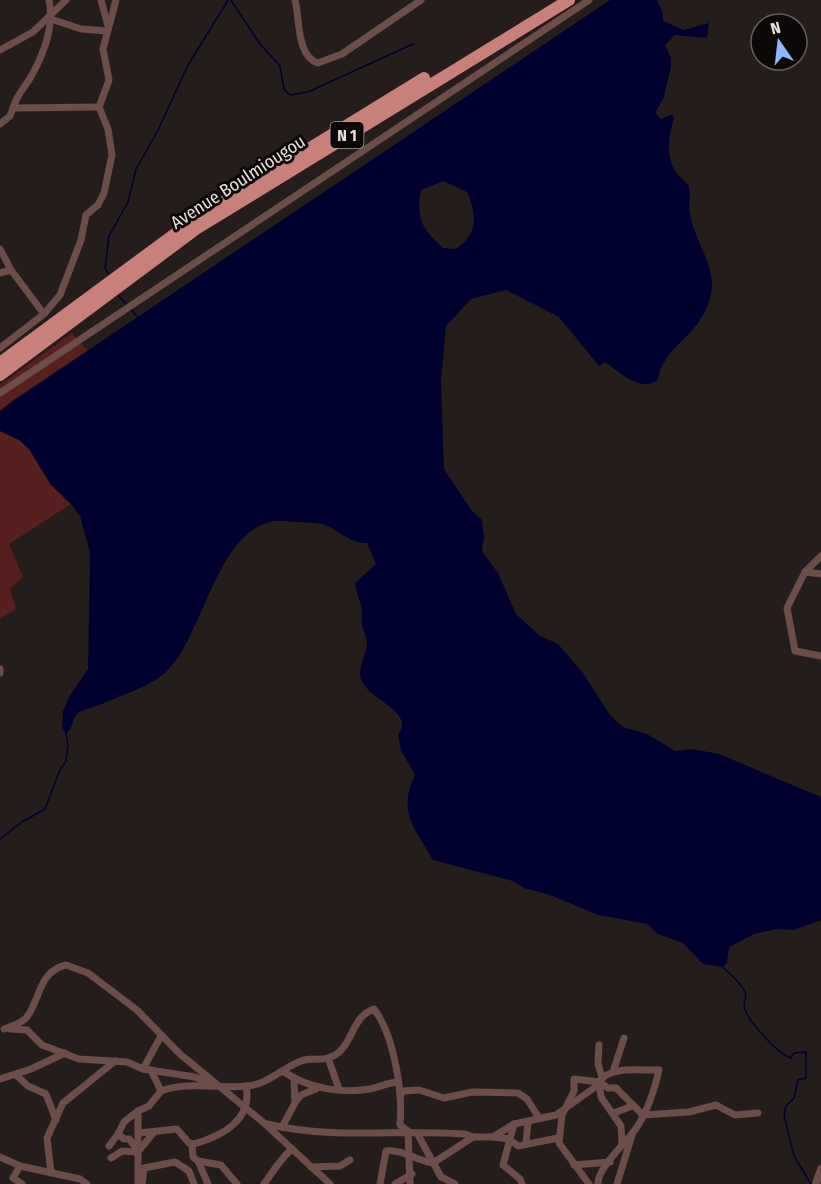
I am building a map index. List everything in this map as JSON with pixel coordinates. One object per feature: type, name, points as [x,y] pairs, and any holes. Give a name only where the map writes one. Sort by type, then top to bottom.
[{"type":"highway","name":"Avenue Boulmiougou","points":[[0,363],[90,301],[239,191],[554,0]]},
{"type":"highway","name":"Avenue Boulmiougou","points":[[128,273],[234,204],[569,0]]},
{"type":"highway","name":"Avenue Boulmiougou","points":[[0,375],[90,301]]},
{"type":"street","points":[[0,124],[10,116],[41,54],[51,16],[49,0]]},
{"type":"street","points":[[0,50],[33,32],[66,0]]},
{"type":"street","points":[[101,0],[107,29]]},
{"type":"street","points":[[0,348],[44,314],[64,287],[86,215],[98,205],[104,193],[112,155],[108,129],[99,107],[109,80],[102,54],[116,0]]},
{"type":"street","points":[[295,0],[297,21],[305,52],[312,61],[318,63],[342,54],[421,0]]},
{"type":"street","points":[[0,393],[589,0]]},
{"type":"street","points":[[51,16],[81,29],[107,29]]},
{"type":"street","points":[[13,108],[99,107]]},
{"type":"street","points":[[0,249],[10,270],[44,314]]},
{"type":"street","points":[[0,273],[10,270]]},
{"type":"street","points":[[821,556],[805,572],[787,608],[794,646],[800,653],[821,657]]},
{"type":"street","points":[[805,572],[821,574]]},
{"type":"street","points":[[2,1029],[28,1016],[46,980],[66,965],[94,978],[137,1010],[160,1036],[222,1087],[245,1110],[264,1123],[330,1184]]},
{"type":"street","points":[[109,1146],[124,1122],[149,1106],[160,1091],[180,1087],[246,1086],[284,1072],[308,1058],[328,1058],[344,1046],[360,1018],[374,1009],[392,1044],[400,1096],[400,1125],[408,1131]]},
{"type":"street","points":[[2,1029],[27,1030],[42,1045],[88,1060],[127,1062],[147,1070],[195,1077],[222,1087]]},
{"type":"street","points":[[147,1070],[160,1036]]},
{"type":"street","points":[[613,1072],[624,1038]]},
{"type":"street","points":[[599,1045],[601,1098],[614,1113],[621,1126],[622,1145]]},
{"type":"street","points":[[0,1079],[16,1075],[65,1053]]},
{"type":"street","points":[[328,1058],[339,1089]]},
{"type":"street","points":[[51,1173],[47,1138],[63,1103],[115,1061]]},
{"type":"street","points":[[147,1070],[160,1091]]},
{"type":"street","points":[[493,1137],[514,1124],[542,1118],[566,1108],[613,1072],[659,1070],[643,1115],[633,1133],[617,1184]]},
{"type":"street","points":[[284,1072],[317,1087],[339,1089],[369,1089],[397,1082]]},
{"type":"street","points":[[16,1075],[28,1086],[46,1094],[56,1120]]},
{"type":"street","points":[[294,1078],[295,1103]]},
{"type":"street","points":[[589,1184],[561,1148],[558,1138],[566,1108],[573,1093],[574,1079],[600,1081],[608,1088],[616,1088],[643,1115],[689,1112],[716,1105],[735,1115],[758,1113]]},
{"type":"street","points":[[192,1144],[228,1132],[245,1110],[246,1086]]},
{"type":"street","points":[[282,1127],[295,1103],[307,1092],[316,1089]]},
{"type":"street","points":[[400,1096],[403,1091],[409,1089],[444,1098],[472,1092],[518,1093],[527,1099],[542,1118],[559,1129]]},
{"type":"street","points":[[573,1093],[584,1096]]},
{"type":"street","points":[[614,1113],[632,1106]]},
{"type":"street","points":[[138,1111],[140,1184]]},
{"type":"street","points":[[526,1143],[528,1122]]},
{"type":"street","points":[[264,1123],[349,1135],[408,1131],[465,1134],[473,1137],[509,1139],[518,1146]]},
{"type":"street","points":[[514,1124],[503,1165],[520,1179],[522,1184]]},
{"type":"street","points":[[139,1134],[177,1128],[192,1144],[193,1156],[198,1161],[208,1184]]},
{"type":"street","points":[[138,1152],[155,1131]]},
{"type":"street","points":[[408,1131],[407,1155],[412,1174],[410,1184]]},
{"type":"street","points":[[417,1133],[441,1177],[455,1184]]},
{"type":"street","points":[[598,1184],[599,1173],[633,1133]]},
{"type":"street","points":[[118,1134],[124,1139],[129,1139],[138,1152]]},
{"type":"street","points":[[380,1184],[386,1151],[433,1163],[473,1137]]},
{"type":"street","points":[[506,1152],[526,1143],[535,1144],[558,1138]]},
{"type":"street","points":[[264,1184],[273,1173],[278,1161],[292,1149]]},
{"type":"street","points":[[111,1158],[122,1151],[138,1152]]},
{"type":"street","points":[[0,1157],[20,1166],[80,1179],[87,1184]]},
{"type":"street","points":[[311,1167],[340,1166],[350,1160]]},
{"type":"street","points":[[198,1161],[221,1165],[237,1184]]},
{"type":"street","points":[[140,1184],[144,1168],[175,1162],[189,1171],[194,1184]]},
{"type":"street","points":[[574,1165],[610,1162]]},
{"type":"street","points":[[20,1166],[13,1178],[22,1184]]},
{"type":"street","points":[[395,1184],[412,1174]]},
{"type":"shaded area","points":[[610,0],[657,0],[663,13],[663,21],[684,30],[709,23],[707,38],[675,35],[665,45],[671,58],[671,66],[664,97],[655,113],[661,119],[672,114],[674,118],[670,138],[670,159],[677,174],[689,186],[690,214],[711,277],[712,290],[700,320],[669,355],[658,380],[644,384],[630,380],[605,362],[599,366],[559,317],[506,290],[471,299],[446,326],[441,381],[444,469],[472,511],[482,520],[484,537],[482,551],[498,573],[516,614],[540,636],[558,644],[583,673],[610,715],[623,727],[647,734],[675,751],[692,749],[719,754],[821,797],[821,920],[794,930],[776,929],[754,934],[729,947],[727,962],[723,967],[703,964],[683,943],[658,934],[647,924],[598,915],[550,895],[524,888],[513,881],[433,860],[410,819],[408,799],[415,775],[401,750],[398,735],[402,726],[401,719],[396,712],[365,687],[360,674],[367,642],[362,624],[362,608],[355,583],[376,564],[367,543],[350,539],[322,524],[276,521],[256,528],[239,542],[225,562],[191,634],[166,672],[137,690],[79,712],[66,734],[62,727],[63,711],[69,697],[88,669],[90,552],[80,516],[51,485],[29,449],[19,440],[0,431],[0,411]],"holes":[[[443,181],[467,192],[473,208],[472,230],[456,249],[443,248],[422,223],[419,209],[421,190]]]},
{"type":"shaded area","points":[[72,333],[88,351],[0,411],[0,385]]},
{"type":"shaded area","points":[[0,431],[19,440],[29,449],[51,485],[71,504],[9,544],[23,577],[10,589],[16,609],[0,619]]},
{"type":"waterway","points":[[110,277],[105,268],[109,236],[128,202],[136,169],[158,130],[187,67],[228,0]]},
{"type":"waterway","points":[[231,0],[260,44],[280,66],[284,89],[290,95],[308,92],[413,44]]},
{"type":"waterway","points":[[118,295],[127,305]]},
{"type":"waterway","points":[[130,308],[138,318]]},
{"type":"waterway","points":[[0,839],[22,822],[45,809],[60,770],[66,761],[68,746],[66,732]]},
{"type":"waterway","points":[[723,967],[743,988],[746,994],[744,1005],[750,1019],[771,1043],[791,1058],[794,1053],[806,1052],[806,1078],[798,1080],[794,1098],[786,1106],[784,1115],[794,1156],[811,1184]]}]
